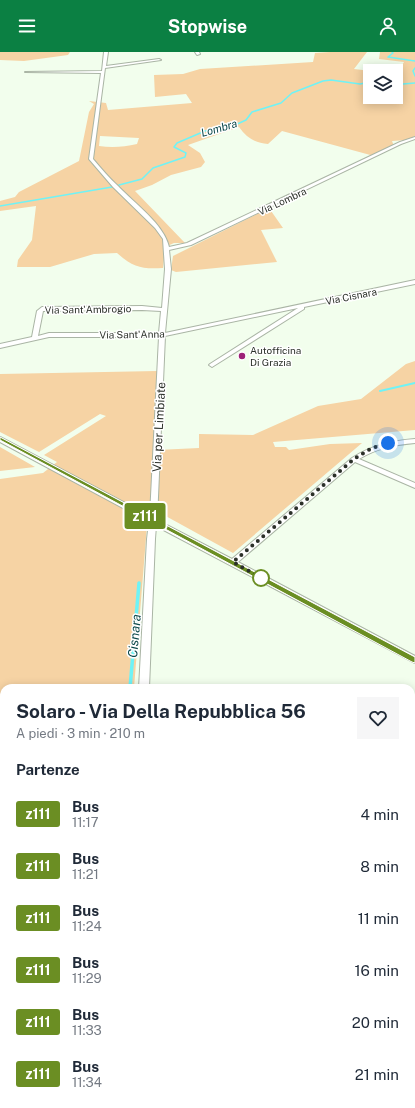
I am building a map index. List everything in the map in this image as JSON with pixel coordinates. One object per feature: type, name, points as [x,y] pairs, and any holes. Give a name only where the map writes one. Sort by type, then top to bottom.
[{"type":"street","points":[[104,70],[106,52]]},
{"type":"street","points":[[27,72],[104,70],[159,60]]},
{"type":"street","name":"Via per Limbiate","points":[[104,70],[91,159],[115,186],[158,227],[165,239],[167,249],[168,274],[162,335],[154,520],[151,539],[144,684]]},
{"type":"street","name":"Via Lombra","points":[[167,249],[189,244],[415,138]]},
{"type":"street","name":"Via Cisnara","points":[[286,309],[415,282]]},
{"type":"street","points":[[212,365],[307,305]]},
{"type":"street","name":"Via Sant'Ambrogio","points":[[35,338],[40,310],[42,309],[142,308],[148,310],[164,310]]},
{"type":"street","name":"Via Sant'Anna","points":[[0,346],[35,338],[66,334],[162,335],[286,309]]},
{"type":"street","points":[[0,439],[415,660]]},
{"type":"street","points":[[233,562],[354,459],[372,448],[388,443],[415,441]]},
{"type":"street","points":[[354,459],[415,486]]},
{"type":"shaded area","points":[[0,52],[70,52],[68,55],[24,61],[0,60]]},
{"type":"shaded area","points":[[367,52],[354,69],[363,70],[363,104],[403,104],[403,64],[404,62],[379,59],[380,52],[415,52],[415,136],[407,140],[392,141],[394,146],[374,156],[282,131],[268,144],[263,143],[252,139],[239,127],[188,145],[200,153],[205,162],[201,167],[171,175],[152,185],[135,191],[185,243],[174,243],[165,247],[163,268],[144,268],[133,265],[117,253],[94,254],[50,267],[17,267],[18,260],[32,240],[36,206],[0,211],[0,201],[15,197],[19,192],[79,161],[89,112],[94,104],[89,101],[106,103],[108,110],[192,103],[186,94],[155,97],[154,75],[183,74],[200,69],[313,62],[315,53]],"holes":[[[100,136],[139,138],[137,144],[113,147],[99,146]]]},
{"type":"shaded area","points":[[269,208],[283,228],[261,230],[277,262],[176,272],[171,270],[173,256]]},
{"type":"shaded area","points":[[415,361],[415,430],[273,442],[275,447],[286,447],[289,450],[330,444],[362,443],[233,553],[162,514],[147,525],[134,684],[0,684],[0,479],[43,473],[57,462],[44,455],[106,416],[100,414],[39,452],[0,432],[0,374],[157,371],[157,450],[199,448],[199,434],[253,435],[318,406],[361,399],[406,364]]},
{"type":"shaded area","points":[[0,447],[35,467],[0,471]]},
{"type":"waterway","name":"Lombra","points":[[392,52],[393,53],[388,57],[415,61]]},
{"type":"waterway","name":"Lombra","points":[[415,68],[413,71],[415,76]]},
{"type":"waterway","name":"Lombra","points":[[119,185],[142,179],[153,168],[185,157],[186,153],[174,147],[177,143],[205,131],[233,126],[246,120],[252,112],[281,103],[292,93],[323,81],[331,80],[363,83]]},
{"type":"waterway","name":"Lombra","points":[[403,84],[415,83]]},
{"type":"waterway","name":"Lombra","points":[[0,206],[112,187]]},
{"type":"waterway","name":"Cisnara","points":[[380,391],[415,383]]},
{"type":"waterway","name":"Cisnara","points":[[130,684],[139,583]]},
{"type":"bus line","name":"z111","points":[[0,439],[415,660]]},
{"type":"place","name":"Autofficina Di Grazia","points":[[242,356]]},
{"type":"route","points":[[261,578],[233,562],[354,459],[372,448],[388,443]]}]
